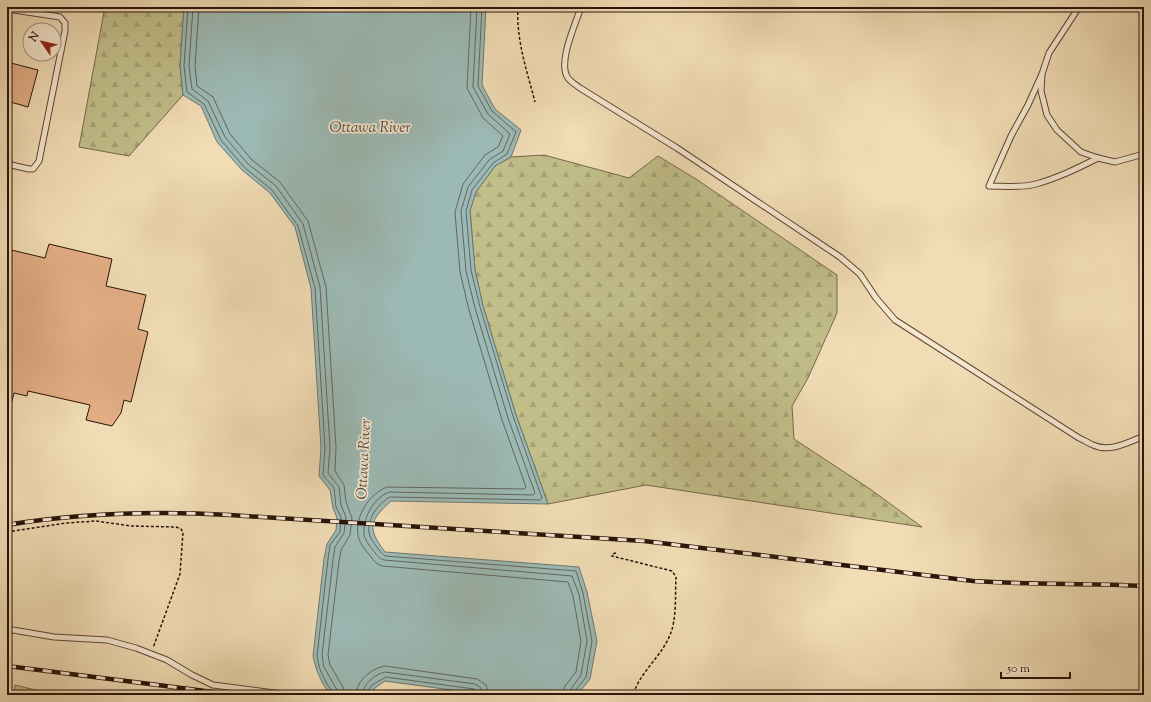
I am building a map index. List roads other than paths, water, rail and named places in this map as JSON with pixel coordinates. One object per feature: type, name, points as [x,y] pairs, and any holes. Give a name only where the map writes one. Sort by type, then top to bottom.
[{"type":"lane","points":[[581,7],[567,49],[564,67],[568,78],[580,88],[677,148],[840,257],[860,274],[876,298],[895,320],[1079,438],[1094,446],[1110,448],[1126,444],[1144,436]]},
{"type":"lane","points":[[1079,7],[1049,53],[1042,74],[1028,105],[1011,136],[989,186],[1019,186],[1036,184],[1071,171],[1098,158]]},
{"type":"lane","points":[[7,9],[60,17],[65,23],[65,31],[39,161],[33,169],[7,164]]},
{"type":"lane","points":[[1042,74],[1041,91],[1046,115],[1057,130],[1070,143],[1082,152],[1115,162],[1144,154]]},
{"type":"lane","points":[[7,629],[54,637],[107,640],[151,653],[167,660],[213,686],[290,695]]},
{"type":"water","name":"Ottawa River","points":[[184,7],[486,7],[482,85],[495,109],[521,130],[511,157],[495,166],[476,192],[470,211],[475,270],[483,306],[516,415],[548,504],[391,501],[378,514],[373,525],[373,531],[379,544],[385,552],[579,567],[587,592],[597,641],[590,679],[577,695],[488,695],[385,681],[375,688],[370,695],[330,695],[324,686],[317,672],[313,656],[324,559],[327,544],[336,530],[337,518],[333,508],[330,490],[319,476],[321,448],[311,288],[295,227],[270,193],[242,170],[217,142],[201,106],[183,95],[180,66]]},
{"type":"railway","points":[[7,525],[62,518],[118,514],[174,513],[230,515],[644,541],[973,581],[1144,586]]},
{"type":"railway","points":[[7,666],[237,695]]}]
